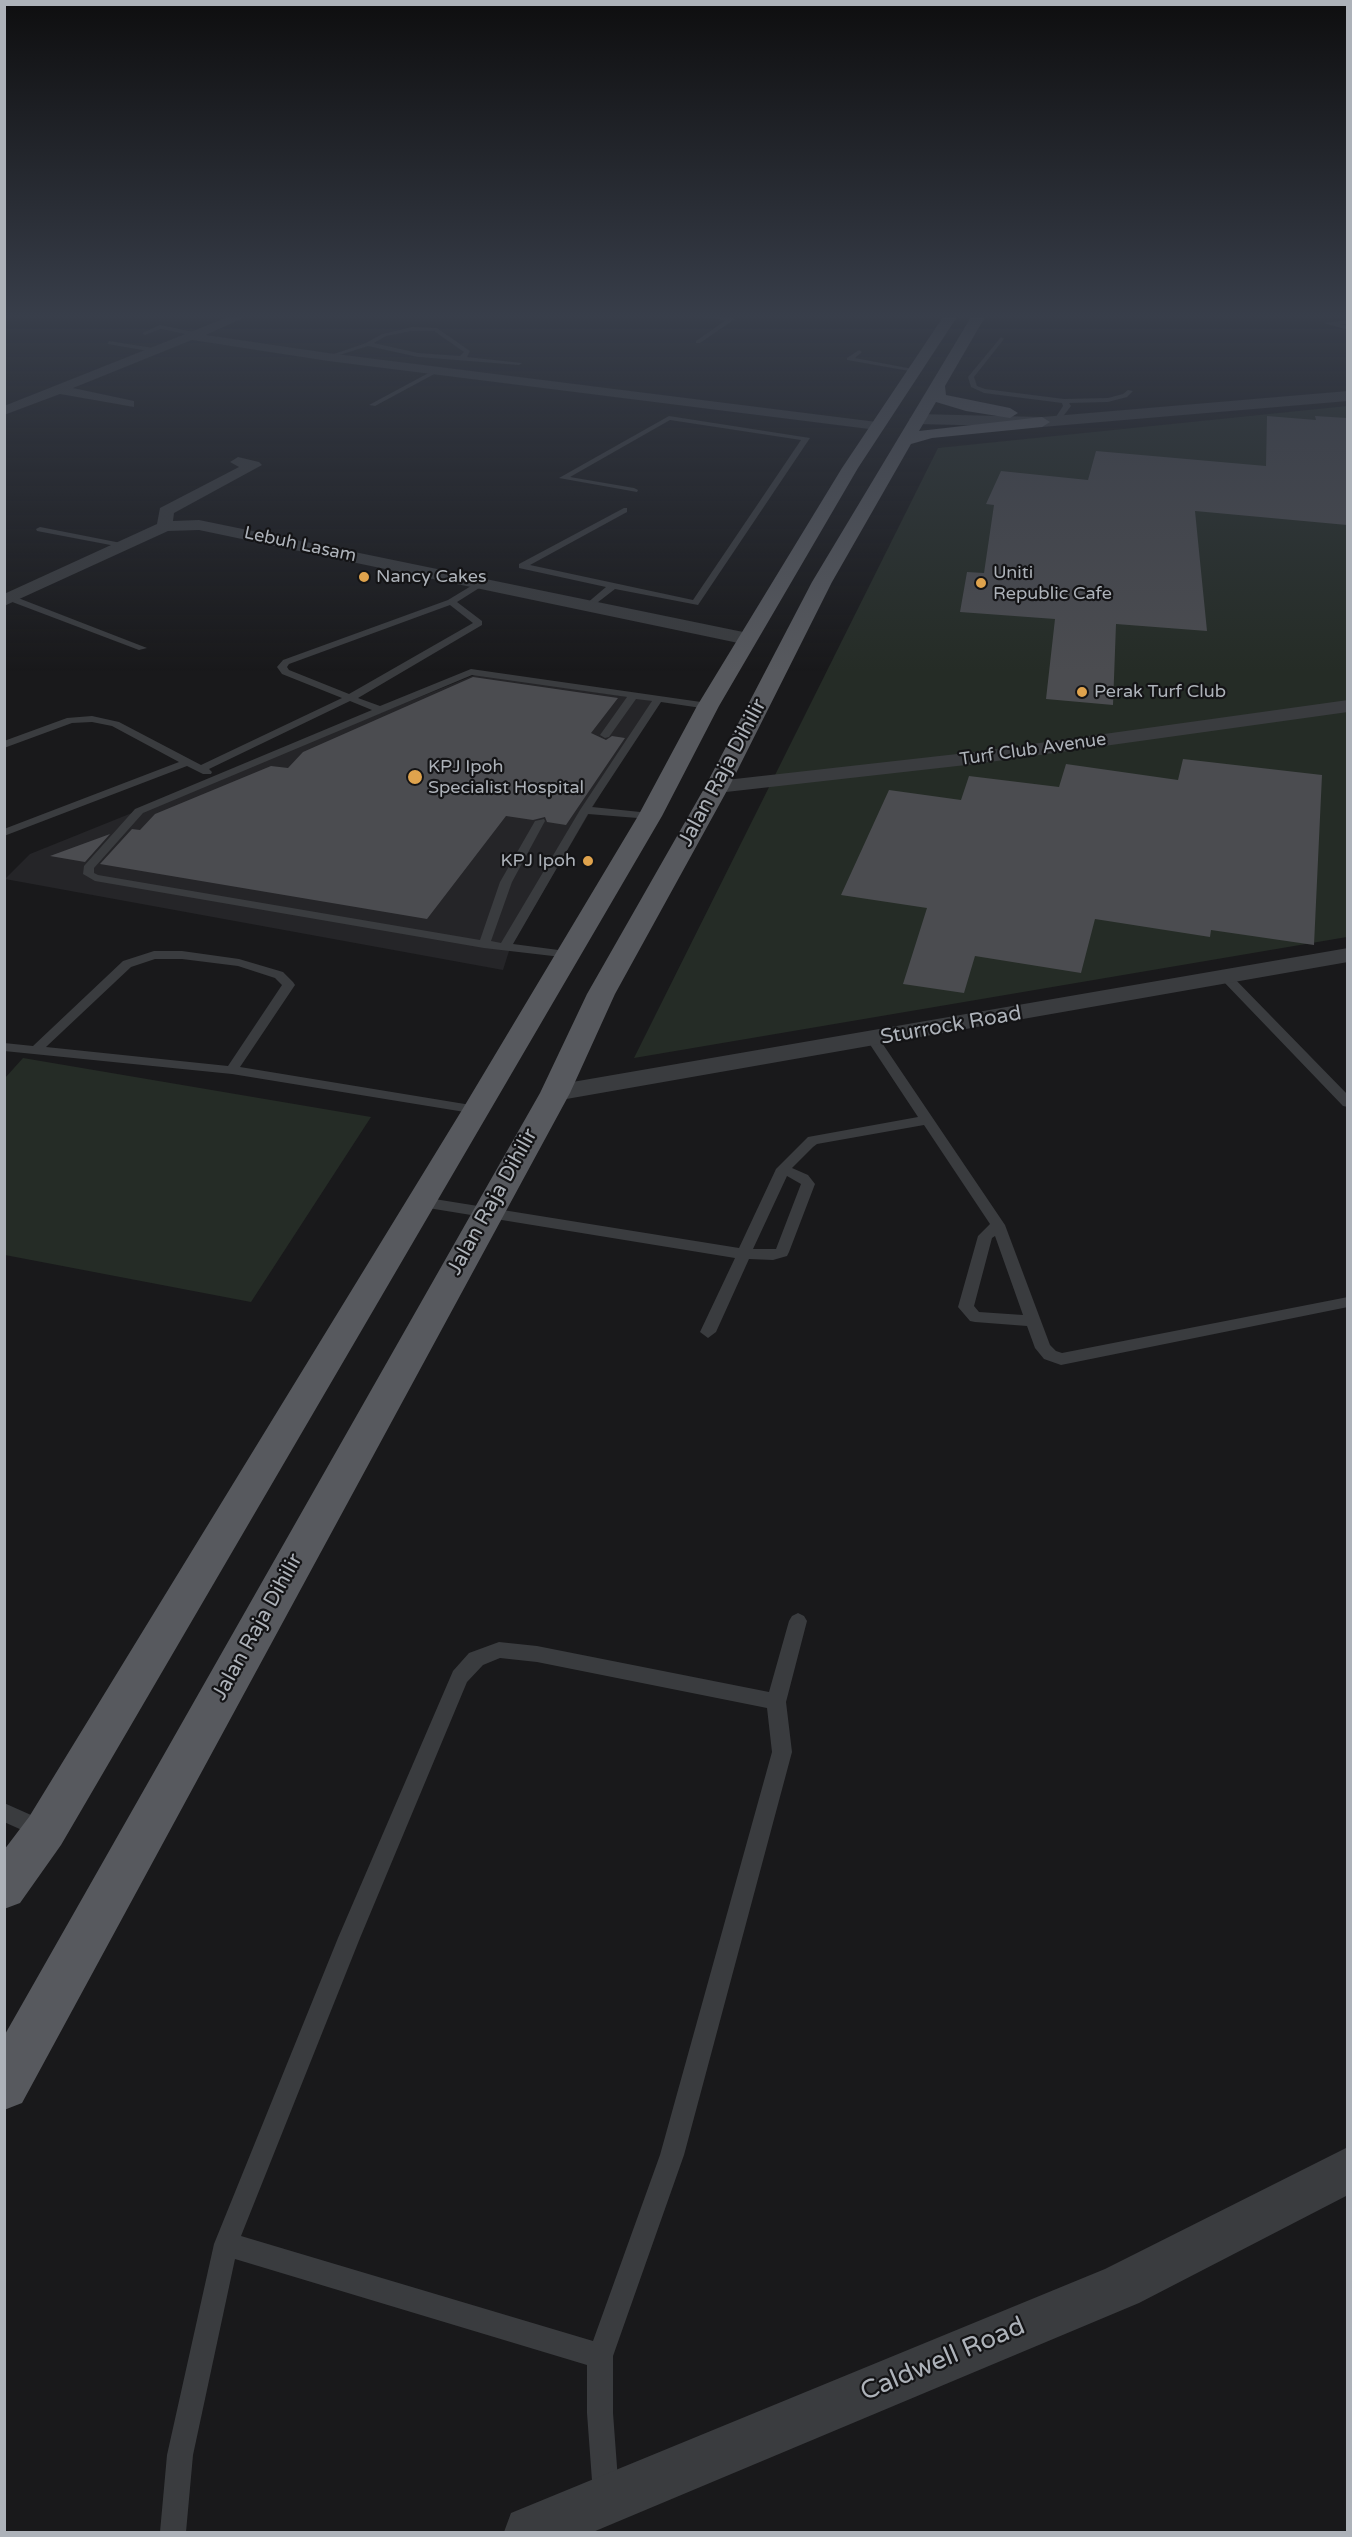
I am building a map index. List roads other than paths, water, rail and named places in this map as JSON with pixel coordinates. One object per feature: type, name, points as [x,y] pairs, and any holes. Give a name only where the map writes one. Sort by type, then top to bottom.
[{"type":"main road","name":"Jalan Raja Dihilir","points":[[8,1878],[45,1831],[422,1202],[650,816],[708,706],[871,435]]},
{"type":"main road","points":[[850,468],[876,455],[891,435]]},
{"type":"main road","name":"Jalan Raja Dihilir","points":[[4,2085],[555,1093],[601,994],[717,787],[822,582],[907,435]]},
{"type":"main road","points":[[905,441],[923,435]]},
{"type":"main road","points":[[566,955],[607,935],[691,835]]},
{"type":"street","points":[[165,526],[166,511],[254,465],[238,462]]},
{"type":"street","name":"Lebuh Lasam","points":[[7,600],[165,526],[200,525],[748,639]]},
{"type":"street","name":"Turf Club Avenue","points":[[717,787],[975,758],[1347,705]]},
{"type":"street","name":"Sturrock Road","points":[[555,1093],[873,1040],[1347,956]]},
{"type":"street","name":"Caldwell Road","points":[[530,2532],[1122,2286],[1347,2170]]},
{"type":"lane","points":[[634,490],[563,478],[638,435]]},
{"type":"lane","points":[[624,510],[522,566],[695,603],[807,438],[789,435]]},
{"type":"lane","points":[[40,529],[121,545]]},
{"type":"lane","points":[[378,709],[285,672],[282,667],[286,662],[451,602],[481,583]]},
{"type":"lane","points":[[589,606],[613,586]]},
{"type":"lane","points":[[7,600],[142,648]]},
{"type":"lane","points":[[200,769],[350,698],[479,623],[451,602]]},
{"type":"lane","points":[[566,955],[506,948],[95,878],[89,874],[91,862],[139,811],[471,672],[708,706]]},
{"type":"lane","points":[[605,735],[633,696]]},
{"type":"lane","points":[[506,948],[585,810],[658,700]]},
{"type":"lane","points":[[4,745],[71,720],[92,719],[115,724],[218,778]]},
{"type":"lane","points":[[4,833],[188,762]]},
{"type":"lane","points":[[585,810],[650,816]]},
{"type":"lane","points":[[484,944],[506,882],[540,821]]},
{"type":"lane","points":[[35,1051],[127,964],[154,955],[182,955],[239,963],[279,975],[289,985],[232,1070]]},
{"type":"lane","points":[[1226,977],[1347,1103]]},
{"type":"lane","points":[[873,1040],[998,1225],[1043,1348],[1061,1359],[1347,1302]]},
{"type":"lane","points":[[4,1047],[232,1070],[477,1110]]},
{"type":"lane","points":[[708,1332],[783,1169],[813,1140],[928,1120]]},
{"type":"lane","points":[[422,1202],[744,1254],[773,1255],[782,1252],[808,1184],[803,1178],[783,1169]]},
{"type":"lane","points":[[998,1225],[985,1236],[966,1307],[975,1317],[1033,1321]]},
{"type":"lane","points":[[607,2500],[600,2413],[600,2356],[672,2155],[782,1752],[776,1702],[798,1622]]},
{"type":"lane","points":[[173,2532],[180,2455],[226,2244],[345,1948],[460,1677],[476,1659],[499,1650],[537,1654],[776,1702]]},
{"type":"lane","points":[[4,1812],[45,1831]]},
{"type":"lane","points":[[226,2244],[600,2356]]},
{"type":"place","name":"Nancy Cakes","points":[[364,577]]},
{"type":"place","name":"Uniti Republic Cafe","points":[[981,583]]},
{"type":"place","name":"Perak Turf Club","points":[[1082,692]]},
{"type":"place","name":"KPJ Ipoh Specialist Hospital","points":[[415,777]]},
{"type":"place","name":"KPJ Ipoh","points":[[588,861]]}]
